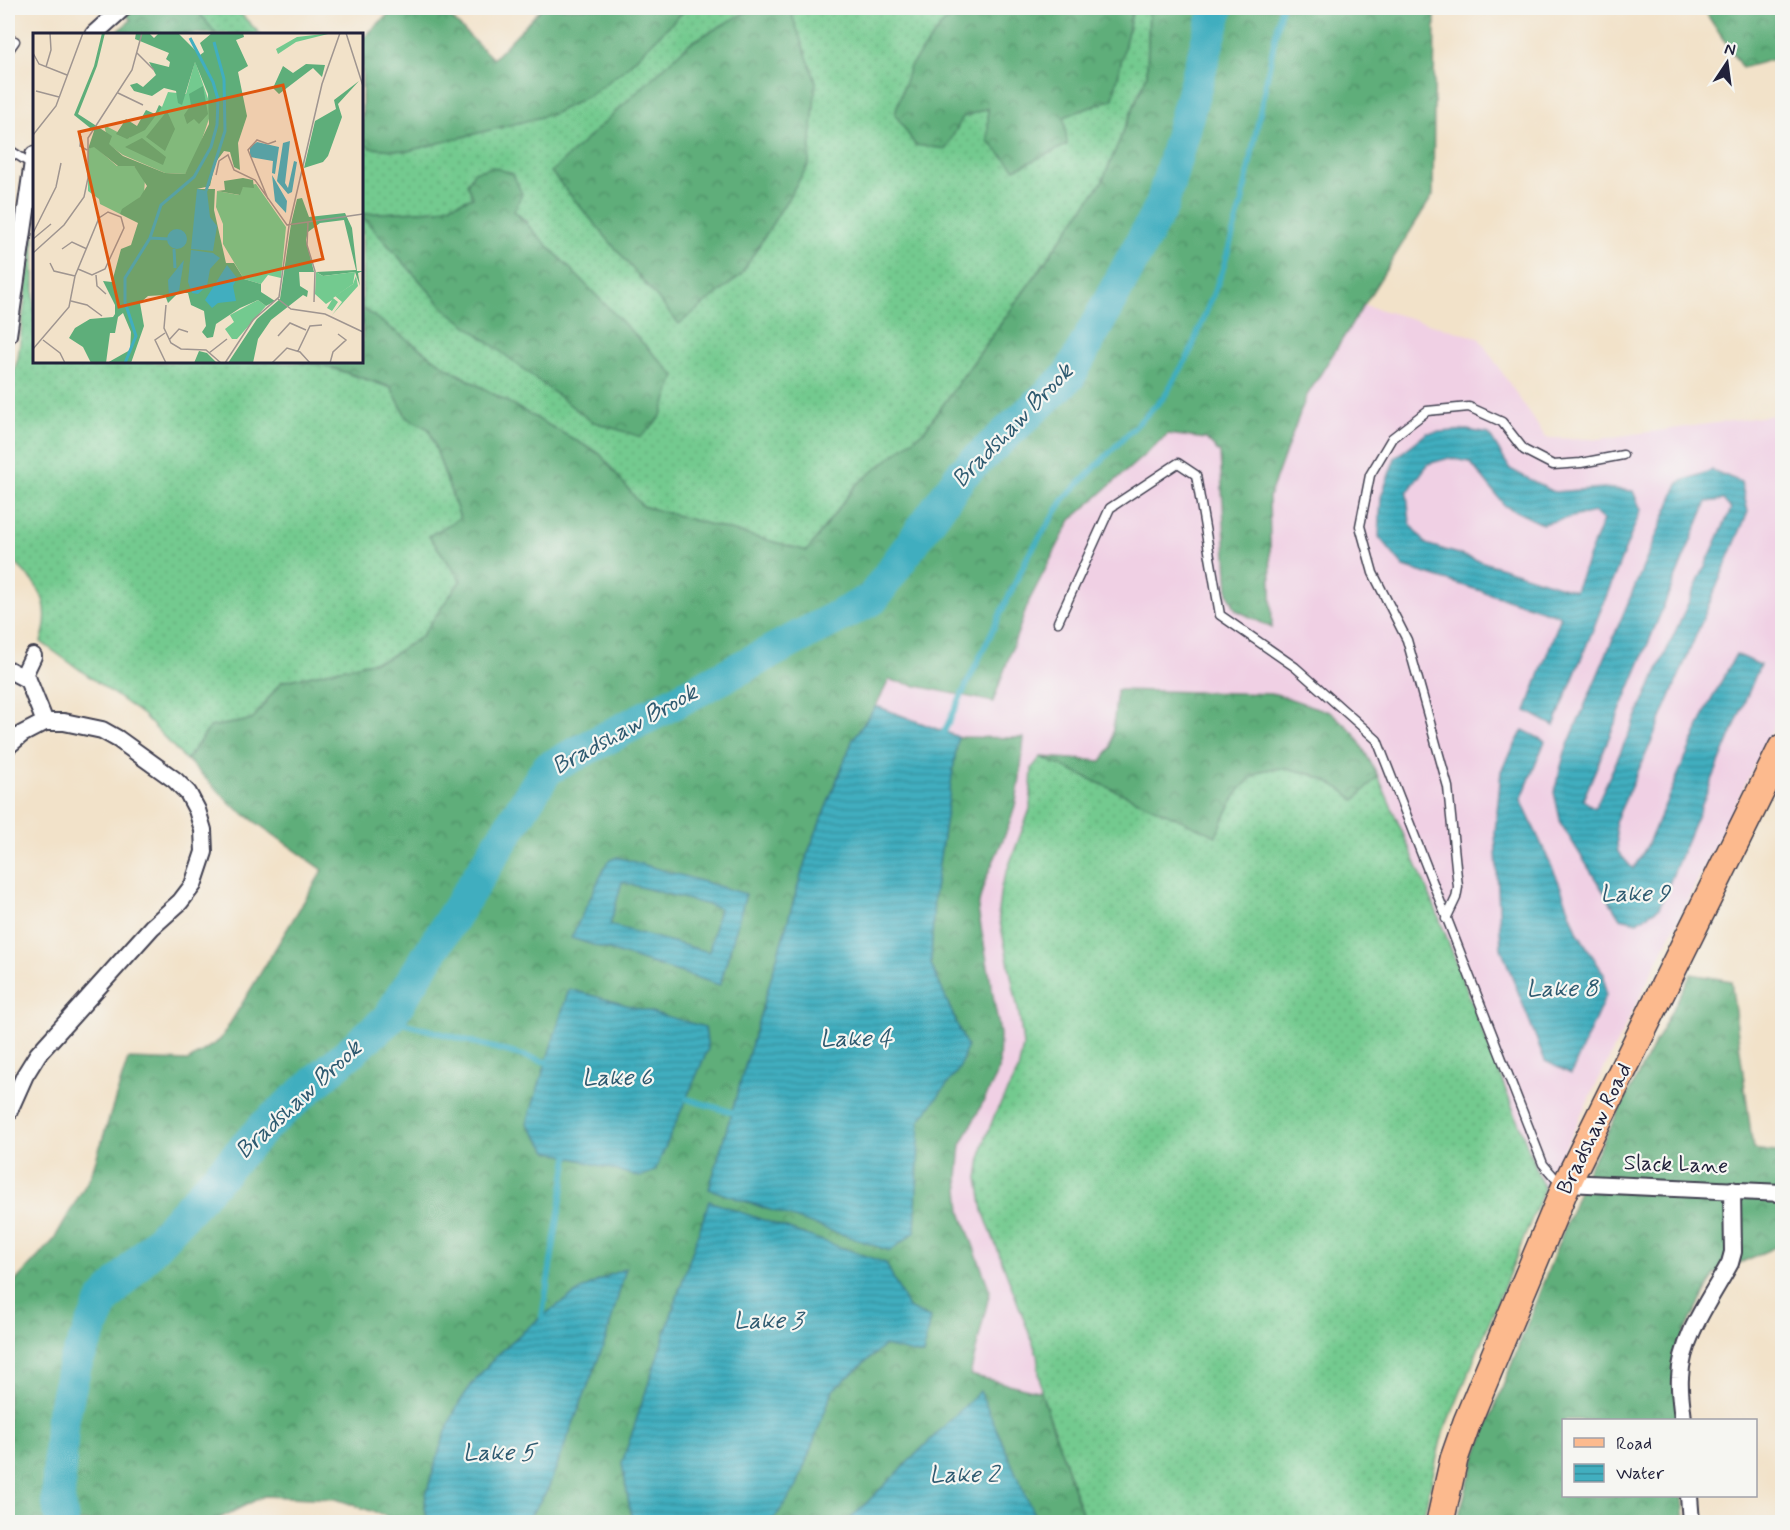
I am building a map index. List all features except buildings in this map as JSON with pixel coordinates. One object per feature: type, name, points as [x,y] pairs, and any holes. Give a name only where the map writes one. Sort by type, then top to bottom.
[{"type":"main road","name":"Bradshaw Road","points":[[1440,1522],[1454,1459],[1467,1422],[1567,1184],[1782,748]]},
{"type":"street","points":[[95,33],[123,8]]},
{"type":"street","points":[[8,335],[33,167]]},
{"type":"street","points":[[33,656],[16,674],[28,680],[45,722]]},
{"type":"street","points":[[8,746],[22,734],[45,722],[85,725],[102,730],[175,780],[188,793],[197,810],[203,830],[204,852],[193,885],[180,902],[152,927],[38,1054],[25,1075],[8,1113]]},
{"type":"street","name":"Slack Lane","points":[[1567,1184],[1782,1192]]},
{"type":"street","points":[[1683,1419],[1680,1379],[1682,1358],[1689,1337],[1730,1263],[1733,1252],[1732,1190]]},
{"type":"street","points":[[1689,1497],[1691,1522]]},
{"type":"lane","points":[[8,51],[15,41]]},
{"type":"lane","points":[[8,149],[33,160]]},
{"type":"lane","points":[[1446,918],[1456,898],[1458,887],[1448,787],[1407,640],[1373,573],[1360,526],[1370,475],[1392,438],[1427,411],[1469,407],[1502,422],[1524,450],[1553,465],[1581,463],[1623,455]]},
{"type":"lane","points":[[1058,622],[1110,508],[1178,463],[1196,475],[1220,615],[1295,667],[1377,740],[1543,1164],[1556,1179],[1567,1184]]},
{"type":"shaded area","points":[[1364,305],[1479,338],[1546,438],[1598,439],[1782,414],[1782,710],[1541,1196],[1111,747],[1102,762],[1041,757],[1032,768],[1030,809],[1001,887],[1023,1046],[1018,1071],[995,1114],[983,1145],[978,1178],[983,1211],[1037,1354],[1041,1392],[1085,1522],[428,1522],[457,1114],[1174,378]]},
{"type":"green space","points":[[120,8],[196,8],[215,33],[115,33],[131,20]]},
{"type":"green space","points":[[205,8],[235,8],[259,33],[215,33],[200,14]]},
{"type":"green space","points":[[395,8],[441,8],[493,59],[542,8],[687,8],[625,69],[590,95],[553,114],[408,151],[371,148],[363,143],[363,38]]},
{"type":"green space","points":[[687,8],[753,8],[690,43],[816,82],[788,8],[963,8],[942,25],[963,117],[988,108],[1063,117],[1112,99],[1133,8],[1149,8],[1147,75],[1102,182],[925,430],[856,485],[807,551],[642,506],[600,454],[449,369],[363,309],[363,217],[445,309],[527,222],[513,210],[473,197],[438,210],[363,214],[363,143],[371,148],[408,151],[625,69]]},
{"type":"green space","points":[[753,8],[788,8],[791,12],[816,82],[809,164],[741,275],[679,324],[551,172],[690,43]]},
{"type":"green space","points":[[963,8],[1133,8],[1113,99],[1064,117],[1067,145],[1015,169],[988,141],[988,108],[963,117],[946,149],[915,145],[895,114],[910,66],[942,25]]},
{"type":"green space","points":[[1149,8],[1435,8],[1433,195],[1306,397],[1269,497],[1272,628],[1236,610],[1228,593],[1220,453],[1206,439],[1168,434],[1071,520],[1029,601],[993,702],[889,680],[876,706],[958,737],[1024,738],[1016,801],[1006,833],[987,876],[978,910],[1000,1034],[999,1066],[996,1077],[961,1145],[958,1177],[961,1212],[990,1291],[970,1375],[1041,1392],[1085,1522],[403,1522],[336,1499],[264,1496],[212,1522],[8,1522],[8,1289],[53,1241],[91,1175],[128,1059],[188,1061],[220,1040],[323,870],[233,806],[187,760],[210,727],[252,720],[281,682],[386,659],[421,637],[461,580],[429,536],[460,518],[429,429],[407,418],[391,387],[323,365],[304,363],[363,363],[363,309],[449,369],[600,454],[642,506],[807,551],[856,485],[925,430],[1102,182],[1147,75]]},
{"type":"green space","points":[[1706,8],[1782,8],[1782,57],[1742,68],[1704,10]]},
{"type":"green space","points":[[493,167],[513,174],[522,194],[514,211],[675,376],[660,418],[641,437],[591,421],[445,309],[363,217],[363,214],[438,210],[473,197],[467,184],[474,172]]},
{"type":"green space","points":[[33,230],[33,363],[304,363],[323,365],[391,388],[407,418],[429,429],[460,518],[429,536],[461,580],[421,637],[386,659],[281,682],[252,720],[210,727],[186,760],[143,715],[41,642],[46,614],[44,603],[34,584],[8,556],[8,392],[18,358]]},
{"type":"green space","points":[[1117,690],[1276,694],[1332,713],[1355,734],[1378,776],[1355,800],[1325,780],[1301,771],[1276,768],[1262,771],[1239,790],[1216,836],[1041,757],[1102,761],[1111,747]]},
{"type":"green space","points":[[1041,757],[1216,835],[1239,790],[1253,776],[1262,771],[1276,768],[1301,771],[1325,780],[1355,800],[1378,776],[1436,910],[1544,1189],[1441,1440],[1422,1522],[1085,1522],[1041,1392],[1037,1354],[983,1211],[978,1178],[983,1145],[995,1114],[1018,1071],[1023,1046],[1020,1019],[998,912],[1001,887],[1030,809],[1032,768]]},
{"type":"green space","points":[[1691,974],[1731,981],[1753,1149],[1782,1153],[1782,1244],[1715,1274],[1684,1333],[1678,1419],[1562,1419],[1562,1497],[1683,1497],[1685,1522],[1457,1522],[1475,1458],[1586,1173]]},
{"type":"water","points":[[1467,430],[1489,434],[1510,469],[1554,492],[1604,488],[1633,491],[1641,510],[1554,726],[1526,711],[1561,616],[1404,567],[1379,537],[1381,497],[1395,458],[1427,433]],"holes":[[[1449,458],[1470,462],[1505,506],[1542,524],[1594,512],[1603,520],[1575,591],[1426,544],[1410,523],[1407,493],[1428,464]]]},
{"type":"water","name":"Lake 9","points":[[1712,470],[1741,482],[1748,512],[1615,822],[1618,852],[1633,869],[1647,846],[1708,706],[1736,654],[1760,665],[1659,908],[1637,922],[1620,918],[1561,824],[1554,792],[1565,752],[1679,482]],"holes":[[[1723,500],[1731,509],[1595,808],[1583,800],[1707,502]]]},
{"type":"water","name":"Lake 4","points":[[876,706],[958,737],[934,897],[931,964],[967,1047],[959,1069],[920,1120],[915,1232],[890,1251],[709,1189],[807,855],[853,739]]},
{"type":"water","name":"Lake 8","points":[[1523,730],[1545,741],[1521,800],[1558,880],[1578,933],[1604,974],[1606,995],[1571,1074],[1545,1061],[1501,948],[1495,832],[1501,771]]},
{"type":"water","points":[[617,857],[746,894],[720,985],[571,938],[608,861]],"holes":[[[622,882],[719,908],[709,952],[610,925]]]},
{"type":"water","name":"Lake 6","points":[[569,989],[705,1027],[708,1049],[655,1171],[640,1177],[548,1151],[527,1123]]},
{"type":"water","name":"Lake 3","points":[[709,1201],[886,1263],[908,1308],[930,1318],[923,1355],[884,1346],[833,1390],[796,1488],[772,1522],[632,1522],[622,1463]]},
{"type":"water","name":"Lake 5","points":[[626,1268],[606,1339],[547,1491],[530,1516],[506,1522],[428,1522],[425,1499],[440,1449],[454,1412],[472,1384],[510,1343],[532,1324],[579,1292]]},
{"type":"water","name":"Lake 2","points":[[980,1391],[1035,1517],[1030,1522],[847,1522]]},
{"type":"waterway","name":"Bradshaw Brook","points":[[62,1522],[58,1499],[62,1421],[75,1364],[104,1300],[265,1126],[388,1019],[547,769],[872,599],[962,474],[1069,376],[1162,205],[1217,8]]},
{"type":"waterway","points":[[944,732],[1028,556],[1064,499],[1164,397],[1189,355],[1222,272],[1242,202],[1281,8]]},
{"type":"waterway","points":[[388,1019],[546,1062]]},
{"type":"waterway","points":[[687,1099],[731,1112]]},
{"type":"waterway","points":[[542,1317],[568,1157]]}]
